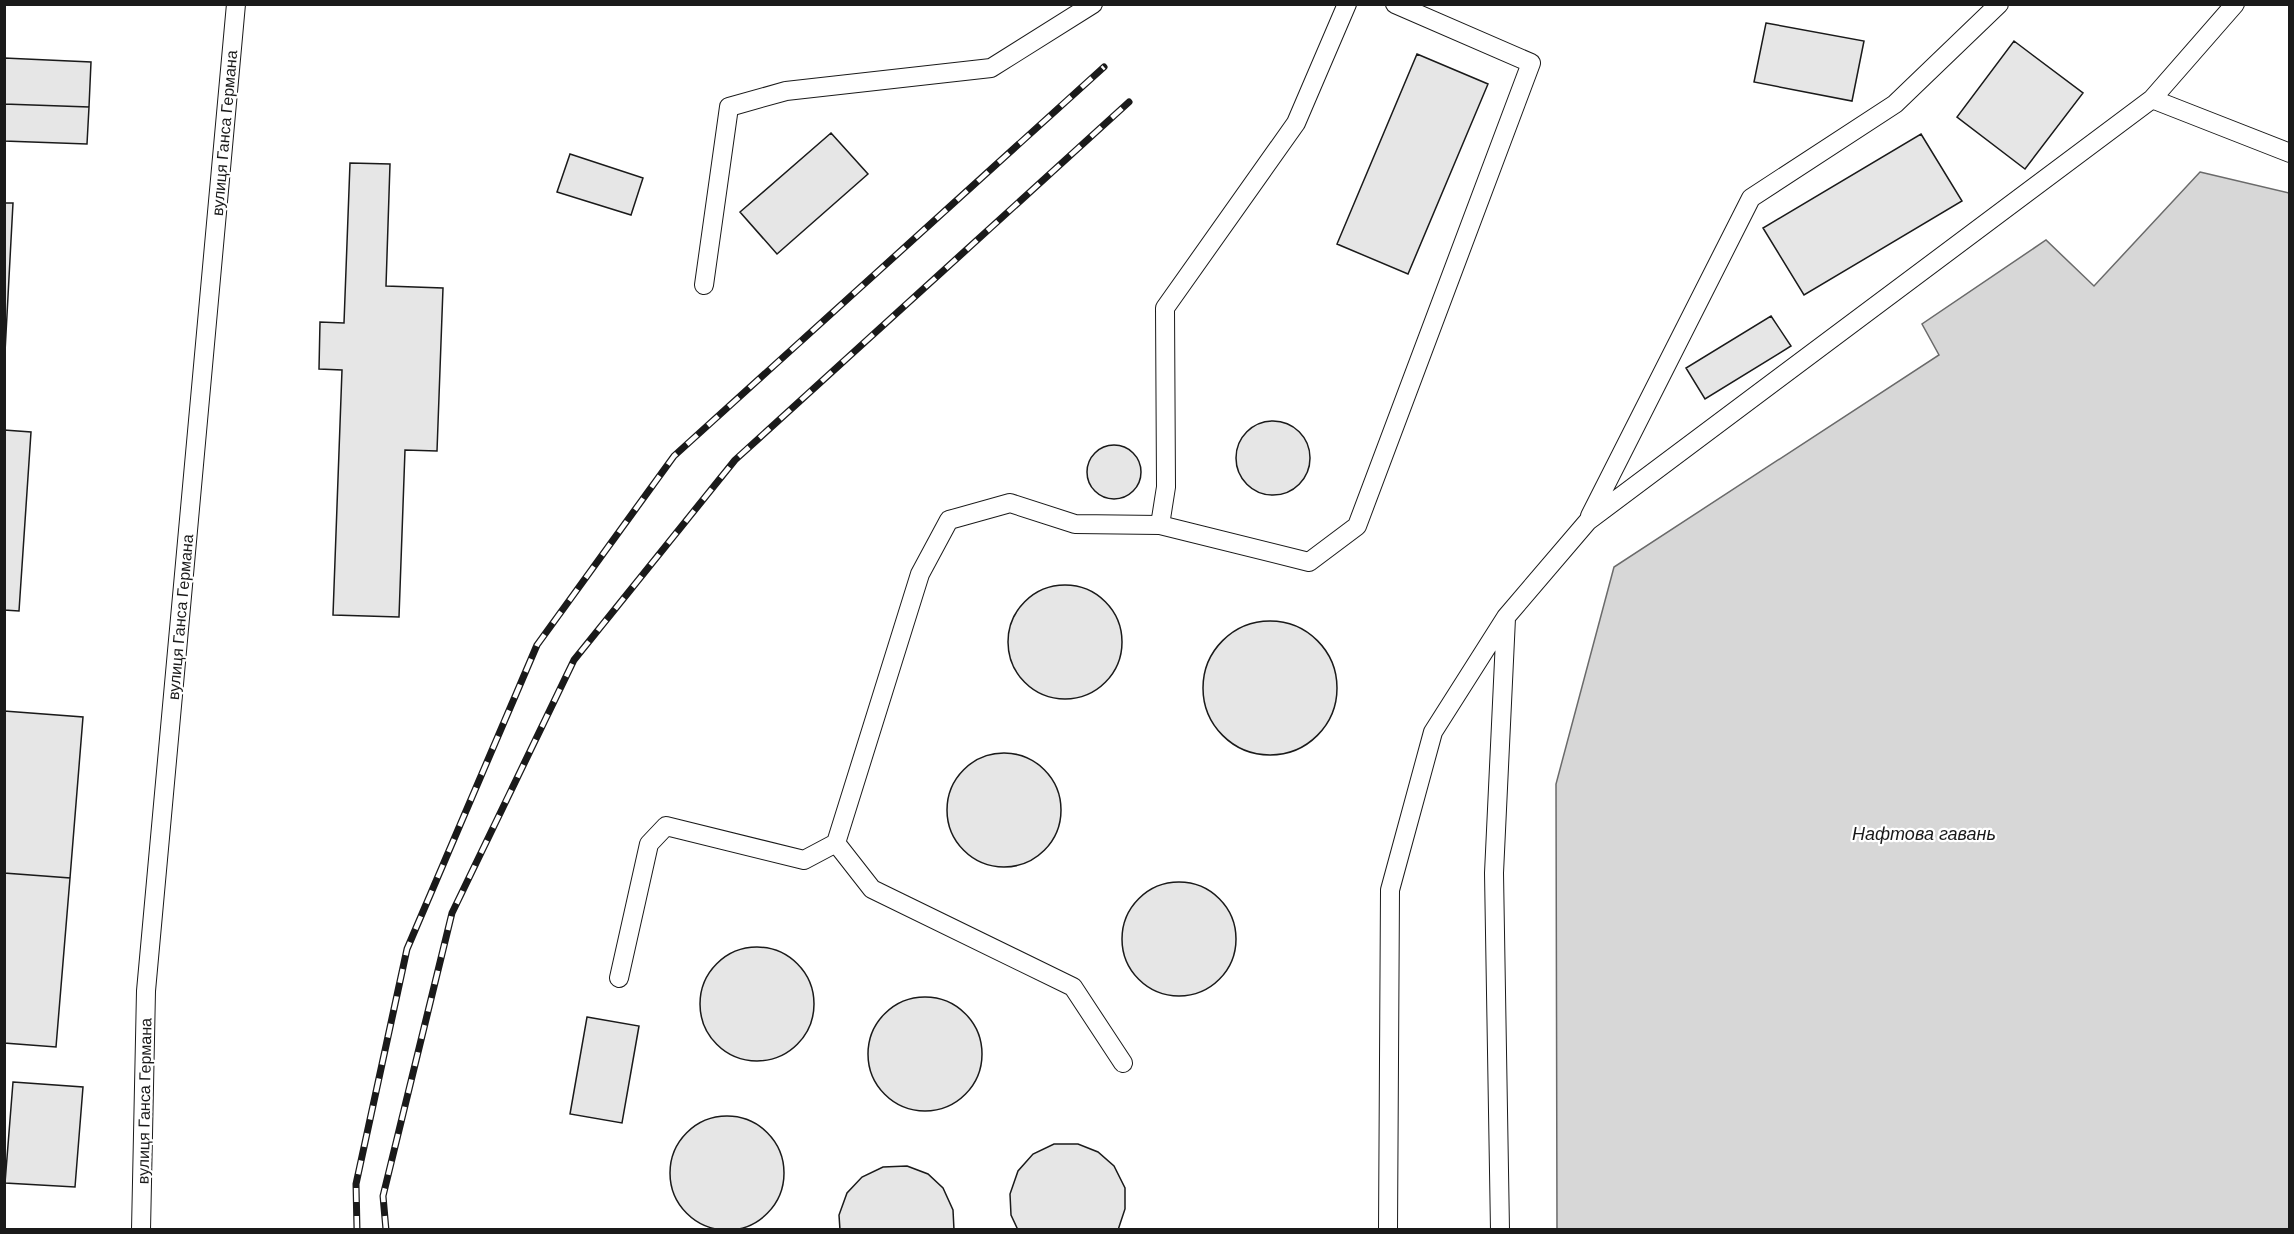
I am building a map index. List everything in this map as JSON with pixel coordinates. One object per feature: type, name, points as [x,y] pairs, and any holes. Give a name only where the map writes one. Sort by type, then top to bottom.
[{"type":"lane","name":"вулиця Ганса Германа","points":[[141,1230],[146,992],[236,4]]},
{"type":"lane","points":[[704,285],[729,107],[786,91],[991,69],[1093,4]]},
{"type":"lane","points":[[1160,525],[1166,487],[1166,308],[1296,123],[1347,4]]},
{"type":"lane","points":[[619,978],[650,844],[666,826],[804,860],[836,843],[920,574],[949,520],[1010,503],[1075,524],[1160,525],[1309,562],[1357,526],[1531,63],[1395,4]]},
{"type":"lane","points":[[1588,520],[1751,198],[1895,104],[1999,4]]},
{"type":"lane","points":[[1388,1230],[1390,890],[1433,732],[1506,617],[1588,520],[2152,99],[2235,4]]},
{"type":"lane","points":[[2152,99],[2289,153]]},
{"type":"lane","points":[[1500,1230],[1494,873],[1506,617]]},
{"type":"lane","points":[[836,843],[872,889],[1073,987],[1123,1063]]},
{"type":"water","name":"Нафтова гавань","points":[[2200,172],[2289,193],[2289,1229],[1557,1229],[1556,784],[1614,567],[1939,355],[1922,324],[2046,240],[2094,286]]},
{"type":"building","points":[[1766,23],[1864,41],[1852,101],[1754,82]]},
{"type":"building","points":[[2014,41],[2083,93],[2025,169],[1957,117]]},
{"type":"building","points":[[1417,54],[1488,84],[1408,274],[1337,244]]},
{"type":"building","points":[[4,58],[91,62],[89,107],[4,104]]},
{"type":"building","points":[[4,104],[89,107],[87,144],[4,141]]},
{"type":"building","points":[[831,133],[868,174],[777,254],[740,212]]},
{"type":"building","points":[[1921,134],[1962,201],[1804,295],[1763,228]]},
{"type":"building","points":[[570,154],[643,178],[631,215],[557,192]]},
{"type":"building","points":[[350,163],[390,164],[386,286],[443,288],[437,451],[405,450],[399,617],[333,615],[342,370],[319,369],[320,322],[344,323]]},
{"type":"building","points":[[4,203],[13,203],[4,371]]},
{"type":"building","points":[[1771,316],[1791,346],[1705,399],[1686,368]]},
{"type":"building","points":[[1273,421],[1294,427],[1304,437],[1310,458],[1304,479],[1294,489],[1273,495],[1252,489],[1242,479],[1236,458],[1242,437],[1252,427]]},
{"type":"building","points":[[4,430],[31,432],[19,611],[4,610]]},
{"type":"building","points":[[1109,445],[1119,445],[1129,449],[1137,457],[1141,472],[1137,487],[1129,495],[1119,499],[1109,499],[1099,495],[1091,487],[1087,477],[1087,467],[1091,457],[1099,449]]},
{"type":"building","points":[[1065,585],[1087,589],[1106,601],[1118,620],[1122,642],[1118,664],[1106,683],[1087,695],[1065,699],[1043,695],[1024,683],[1012,664],[1008,642],[1012,620],[1024,601],[1043,589]]},
{"type":"building","points":[[1270,621],[1296,626],[1317,641],[1332,662],[1337,688],[1332,714],[1317,735],[1296,750],[1270,755],[1244,750],[1223,735],[1208,714],[1203,688],[1208,662],[1223,641],[1244,626]]},
{"type":"building","points":[[4,711],[83,717],[70,878],[4,873]]},
{"type":"building","points":[[1004,753],[1026,757],[1045,769],[1057,788],[1061,810],[1057,832],[1045,851],[1026,863],[1004,867],[982,863],[963,851],[951,832],[947,810],[951,788],[963,769],[982,757]]},
{"type":"building","points":[[4,873],[70,878],[56,1047],[4,1043]]},
{"type":"building","points":[[1179,882],[1201,886],[1220,898],[1232,917],[1236,939],[1232,961],[1220,980],[1201,992],[1179,996],[1157,992],[1138,980],[1126,961],[1122,939],[1126,917],[1138,898],[1157,886]]},
{"type":"building","points":[[757,947],[779,951],[798,963],[810,982],[814,1004],[810,1026],[798,1045],[779,1057],[757,1061],[735,1057],[716,1045],[704,1026],[700,1004],[704,982],[716,963],[735,951]]},
{"type":"building","points":[[925,997],[947,1001],[966,1013],[978,1032],[982,1054],[978,1076],[966,1095],[947,1107],[925,1111],[903,1107],[884,1095],[872,1076],[868,1054],[872,1032],[884,1013],[903,1001]]},
{"type":"building","points":[[587,1017],[639,1026],[622,1123],[570,1114]]},
{"type":"building","points":[[13,1082],[83,1087],[75,1187],[5,1183]]},
{"type":"building","points":[[727,1116],[749,1120],[768,1132],[780,1151],[784,1173],[780,1195],[768,1214],[749,1226],[727,1230],[705,1226],[686,1214],[674,1195],[670,1173],[674,1151],[686,1132],[705,1120]]},
{"type":"building","points":[[1054,1144],[1078,1144],[1098,1152],[1114,1166],[1125,1188],[1125,1209],[1118,1230],[1018,1230],[1011,1215],[1010,1194],[1018,1171],[1033,1154]]},
{"type":"building","points":[[907,1166],[928,1174],[943,1188],[953,1210],[954,1230],[840,1230],[839,1215],[847,1193],[862,1177],[883,1167]]},
{"type":"railway","points":[[357,1230],[356,1184],[407,949],[537,645],[674,456],[1104,67]]},
{"type":"railway","points":[[386,1230],[383,1196],[452,913],[574,660],[735,460],[1129,102]]}]
